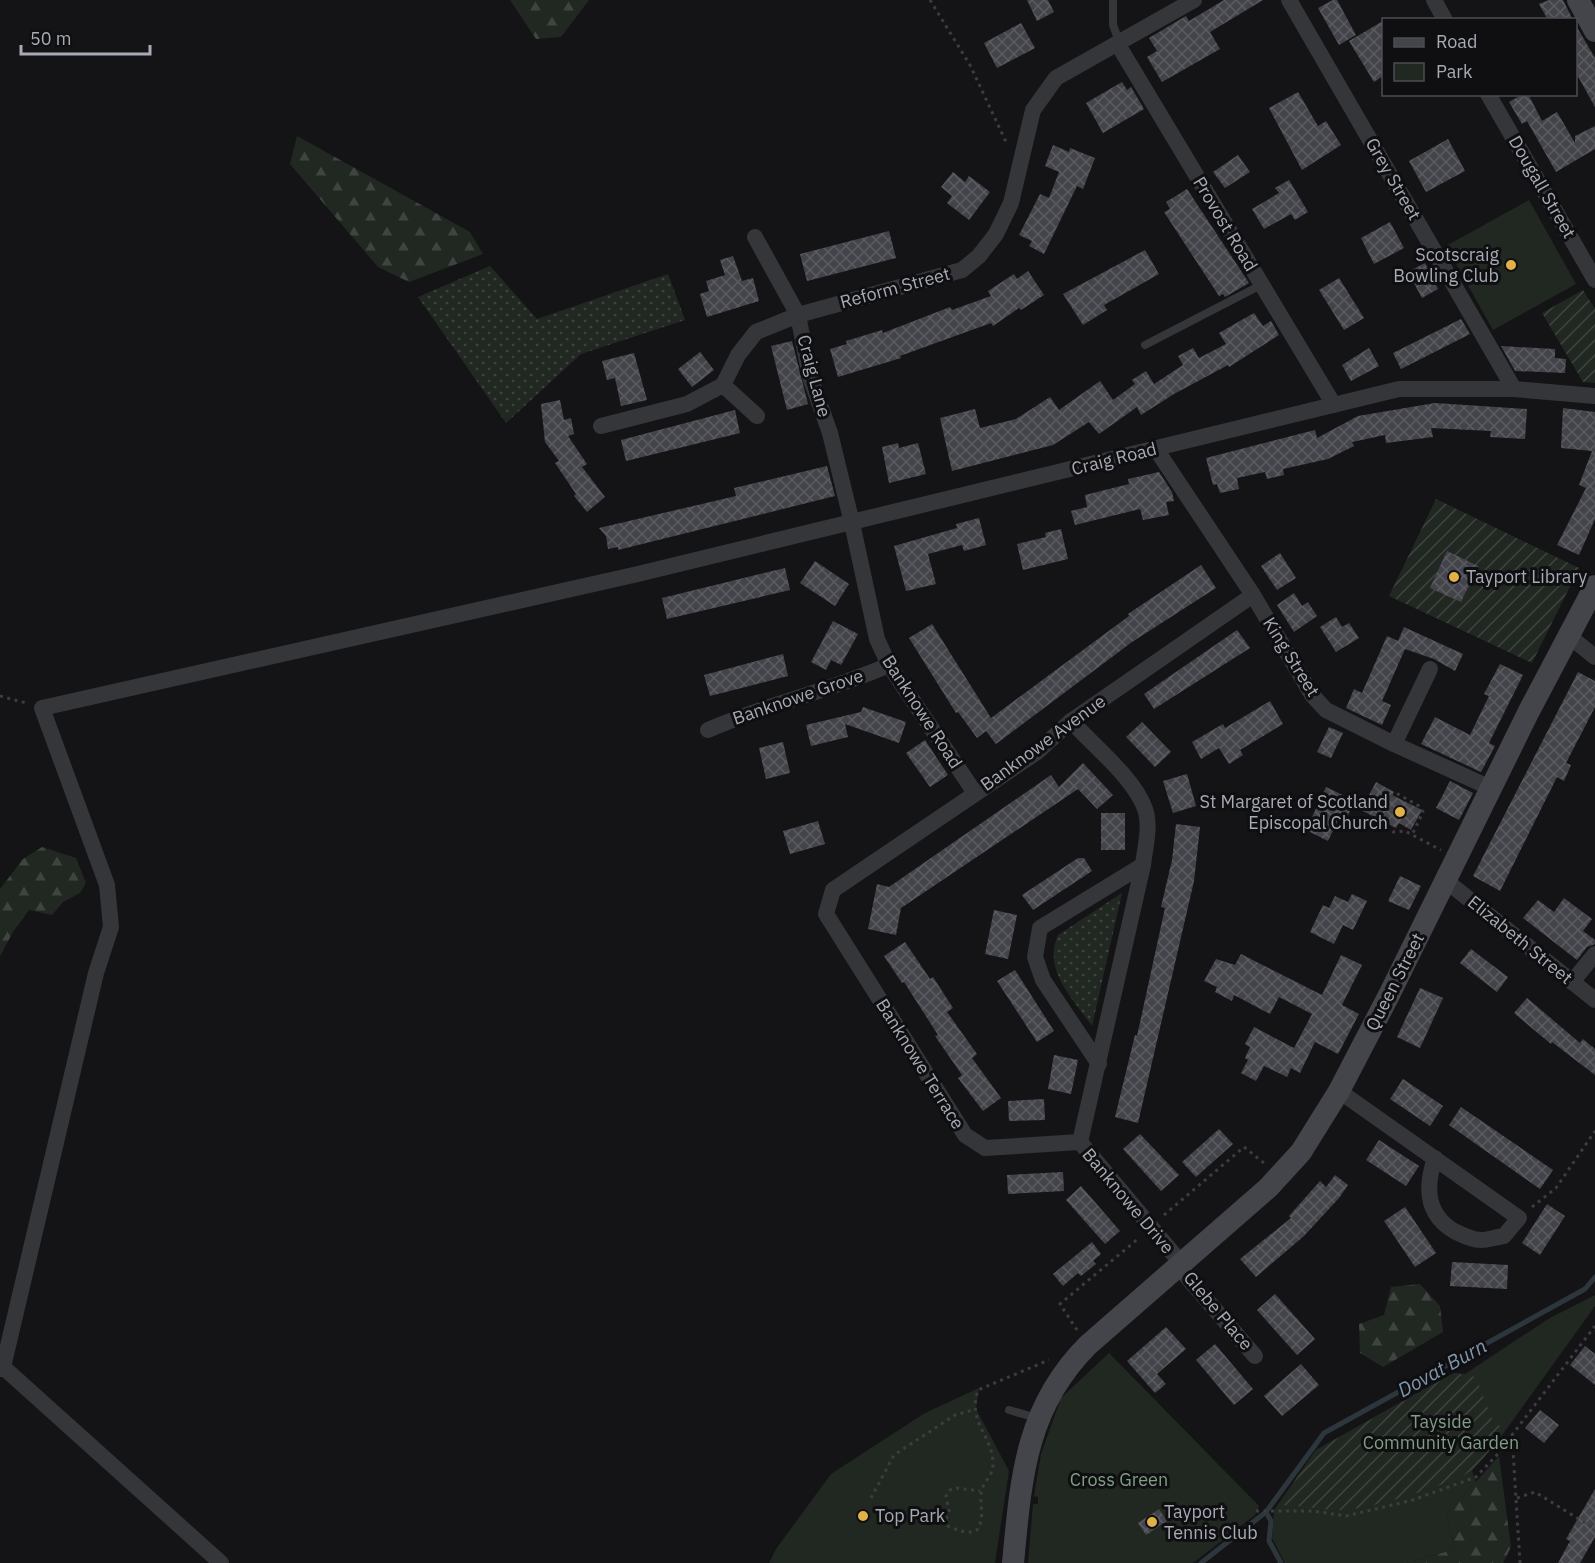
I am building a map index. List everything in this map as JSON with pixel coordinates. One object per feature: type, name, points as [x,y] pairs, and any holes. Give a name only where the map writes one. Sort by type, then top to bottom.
[{"type":"main road","points":[[1578,0],[1595,31]]},
{"type":"main road","name":"Queen Street","points":[[1013,1563],[1025,1461],[1037,1418],[1051,1389],[1070,1364],[1116,1319],[1181,1266],[1280,1176],[1301,1152],[1339,1091],[1456,857],[1493,789],[1529,711],[1595,586]]},
{"type":"street","name":"Reform Street","points":[[723,385],[738,355],[756,332],[798,315],[962,270],[979,256],[996,234],[1011,203],[1034,110],[1056,78],[1194,0]]},
{"type":"street","name":"Grey Street","points":[[1289,0],[1514,389]]},
{"type":"street","points":[[1434,0],[1444,18]]},
{"type":"street","name":"Provost Road","points":[[1118,42],[1334,405]]},
{"type":"street","name":"Dougall Street","points":[[1489,96],[1595,280]]},
{"type":"street","name":"Craig Lane","points":[[755,237],[798,315],[810,377],[830,433],[852,523]]},
{"type":"street","points":[[601,426],[687,404],[723,385],[757,416]]},
{"type":"street","name":"Craig Road","points":[[42,708],[638,574],[1399,389],[1514,389],[1595,396]]},
{"type":"street","name":"King Street","points":[[1156,448],[1253,595],[1312,695],[1326,710],[1493,789]]},
{"type":"street","name":"Banknowe Road","points":[[852,523],[877,639],[889,665],[975,793]]},
{"type":"street","name":"Banknowe Avenue","points":[[832,890],[1037,752],[1071,722],[1253,595]]},
{"type":"street","points":[[1569,636],[1595,657]]},
{"type":"street","name":"Banknowe Grove","points":[[708,729],[741,715],[862,677],[889,665]]},
{"type":"street","points":[[1394,744],[1430,669]]},
{"type":"street","points":[[42,708],[107,885],[111,927],[96,973],[2,1368],[221,1563]]},
{"type":"street","name":"Banknowe Drive","points":[[1071,722],[1127,781],[1145,810],[1146,832],[1143,865],[1080,1142],[1181,1266]]},
{"type":"street","points":[[1099,1064],[1043,980],[1035,957],[1040,928],[1143,865]]},
{"type":"street","name":"Elizabeth Street","points":[[1445,880],[1595,1000]]},
{"type":"street","name":"Banknowe Terrace","points":[[832,890],[826,914],[965,1135],[985,1148],[1080,1142]]},
{"type":"street","points":[[1572,982],[1595,954]]},
{"type":"street","points":[[1339,1091],[1435,1158],[1519,1218],[1503,1236],[1479,1240],[1461,1235],[1446,1226],[1433,1211],[1428,1192],[1429,1176],[1435,1158]]},
{"type":"street","name":"Glebe Place","points":[[1181,1266],[1255,1356]]},
{"type":"lane","points":[[1113,0],[1113,25],[1118,42]]},
{"type":"lane","points":[[1145,345],[1261,285]]},
{"type":"lane","points":[[1009,1410],[1037,1418]]},
{"type":"path","points":[[930,0],[970,66],[1019,169]]},
{"type":"path","points":[[0,696],[42,708]]},
{"type":"path","points":[[1391,797],[1396,794],[1419,806],[1422,812],[1412,835]]},
{"type":"path","points":[[1381,817],[1383,818],[1379,824],[1393,832],[1405,831],[1456,857]]},
{"type":"path","points":[[1519,1218],[1556,1188],[1595,1131]]},
{"type":"path","points":[[1520,1563],[1512,1435],[1595,1326]]},
{"type":"path","points":[[871,1498],[894,1455],[955,1415],[973,1410]]},
{"type":"path","points":[[1256,1511],[1313,1511],[1346,1516],[1413,1500],[1476,1477],[1512,1439]]},
{"type":"path","points":[[946,1519],[949,1511],[946,1496],[950,1490],[957,1488],[980,1491]]},
{"type":"path","points":[[1517,1498],[1535,1492],[1595,1529]]},
{"type":"green space","points":[[510,0],[589,0],[561,37],[536,39]]},
{"type":"green space","points":[[297,136],[470,232],[483,254],[409,282],[378,267],[290,164]]},
{"type":"green space","name":"Scotscraig Bowling Club","points":[[1529,200],[1576,284],[1493,330],[1446,246]]},
{"type":"green space","points":[[490,266],[537,319],[668,274],[685,320],[581,354],[506,423],[418,297]]},
{"type":"green space","points":[[1583,290],[1595,309],[1595,383],[1583,382],[1542,313]]},
{"type":"green space","points":[[1436,499],[1579,568],[1532,663],[1389,596]]},
{"type":"green space","points":[[42,847],[76,858],[86,883],[80,893],[63,902],[52,915],[29,910],[13,932],[0,956],[0,889],[23,859]]},
{"type":"green space","points":[[1122,893],[1092,1026],[1062,983],[1054,960],[1054,948],[1058,935]]},
{"type":"green space","points":[[1420,1284],[1440,1306],[1443,1332],[1383,1367],[1360,1353],[1359,1324],[1384,1315],[1391,1287]]},
{"type":"green space","points":[[1595,1295],[1595,1306],[1503,1434],[1472,1471],[1476,1482],[1446,1515],[1455,1549],[1406,1563],[1285,1563],[1272,1538],[1274,1510],[1316,1450],[1454,1373],[1465,1374],[1548,1319]]},
{"type":"green space","name":"Cross Green","points":[[1109,1353],[1259,1506],[1255,1515],[1193,1563],[1028,1563],[1033,1504],[1038,1504],[1038,1497],[1034,1496],[1041,1454],[1061,1398]]},
{"type":"green space","name":"Tayside Community Garden","points":[[1454,1373],[1476,1377],[1492,1419],[1501,1427],[1503,1434],[1473,1469],[1432,1488],[1357,1509],[1337,1510],[1278,1505],[1316,1450]]},
{"type":"green space","points":[[979,1388],[976,1409],[1009,1471],[995,1563],[769,1563],[776,1549],[831,1474],[925,1413]]},
{"type":"green space","points":[[1499,1456],[1511,1547],[1503,1563],[1406,1563],[1455,1549],[1446,1515]]},
{"type":"building","points":[[1027,0],[1048,0],[1054,12],[1037,21]]},
{"type":"building","points":[[1224,0],[1263,0],[1210,32],[1220,49],[1162,82],[1147,57],[1157,51],[1149,38],[1186,16],[1189,21]]},
{"type":"building","points":[[1337,0],[1356,35],[1339,45],[1318,8]]},
{"type":"building","points":[[1549,0],[1563,0],[1572,18],[1547,18],[1539,4]]},
{"type":"building","points":[[1382,22],[1382,77],[1374,82],[1349,41]]},
{"type":"building","points":[[1021,23],[1035,48],[997,68],[984,43]]},
{"type":"building","points":[[1577,27],[1595,58],[1595,107],[1577,75]]},
{"type":"building","points":[[1122,82],[1127,90],[1131,87],[1144,109],[1103,133],[1086,103]]},
{"type":"building","points":[[1298,92],[1318,126],[1326,121],[1341,145],[1302,170],[1269,108]]},
{"type":"building","points":[[1520,96],[1529,96],[1542,121],[1557,112],[1575,143],[1575,136],[1595,126],[1595,149],[1556,172],[1527,121],[1522,124],[1509,102]]},
{"type":"building","points":[[1448,139],[1465,171],[1426,192],[1409,161]]},
{"type":"building","points":[[1053,145],[1069,152],[1070,148],[1095,158],[1083,189],[1077,186],[1044,254],[1029,246],[1032,241],[1019,235],[1040,194],[1049,198],[1059,172],[1045,166]]},
{"type":"building","points":[[1238,155],[1250,172],[1225,188],[1213,172]]},
{"type":"building","points":[[953,172],[965,182],[969,176],[990,192],[969,220],[947,203],[952,196],[941,187]]},
{"type":"building","points":[[1289,180],[1308,212],[1295,220],[1291,214],[1264,229],[1252,209],[1279,193],[1275,188]]},
{"type":"building","points":[[1187,189],[1249,283],[1225,297],[1223,294],[1219,296],[1164,212],[1170,209],[1166,202]]},
{"type":"building","points":[[1390,222],[1404,248],[1374,264],[1361,238]]},
{"type":"building","points":[[889,231],[896,258],[807,281],[800,254]]},
{"type":"building","points":[[1145,250],[1159,274],[1104,305],[1107,310],[1083,325],[1063,294]]},
{"type":"building","points":[[733,256],[742,281],[753,278],[759,301],[707,317],[700,294],[709,291],[706,281],[725,275],[720,260]]},
{"type":"building","points":[[1425,263],[1438,289],[1422,298],[1408,272]]},
{"type":"building","points":[[1028,271],[1044,295],[1021,310],[1019,308],[993,326],[991,323],[900,356],[901,358],[838,377],[830,349],[847,344],[846,341],[882,330],[883,333],[950,307],[952,310],[991,296],[988,291],[1014,274],[1017,279]]},
{"type":"building","points":[[1339,278],[1364,318],[1344,330],[1319,290]]},
{"type":"building","points":[[1254,313],[1263,326],[1271,321],[1279,335],[1229,367],[1228,365],[1174,394],[1141,415],[1137,407],[1099,434],[1089,422],[1053,445],[952,471],[940,418],[975,409],[980,428],[1016,419],[1050,397],[1059,410],[1100,381],[1113,400],[1135,384],[1132,380],[1146,371],[1154,384],[1183,365],[1178,356],[1193,348],[1199,358],[1226,344],[1219,333]]},
{"type":"building","points":[[1461,319],[1470,334],[1401,369],[1393,353]]},
{"type":"building","points":[[792,341],[808,404],[787,410],[771,346]]},
{"type":"building","points":[[1501,346],[1555,349],[1555,358],[1566,359],[1565,373],[1515,371]]},
{"type":"building","points":[[1369,348],[1379,366],[1351,381],[1342,365]]},
{"type":"building","points":[[700,352],[714,370],[692,387],[678,369]]},
{"type":"building","points":[[634,353],[647,400],[621,406],[615,378],[607,380],[602,361]]},
{"type":"building","points":[[560,400],[564,420],[571,418],[574,434],[568,436],[587,464],[582,467],[605,497],[587,512],[574,496],[576,494],[555,463],[559,461],[545,442],[541,404]]},
{"type":"building","points":[[1435,403],[1527,409],[1525,439],[1490,437],[1491,431],[1431,428],[1433,437],[1386,443],[1385,435],[1352,442],[1354,446],[1328,459],[1283,469],[1284,475],[1267,479],[1265,472],[1237,478],[1239,489],[1220,493],[1217,484],[1213,485],[1206,458],[1315,430],[1317,438],[1358,416]]},
{"type":"building","points":[[1563,408],[1595,412],[1595,519],[1579,555],[1557,545],[1586,488],[1579,485],[1592,451],[1561,448]]},
{"type":"building","points":[[735,410],[740,433],[626,461],[621,440]]},
{"type":"building","points":[[898,443],[899,448],[918,443],[926,474],[889,483],[882,447]]},
{"type":"building","points":[[827,466],[835,496],[618,550],[618,547],[608,549],[606,536],[599,528],[736,496],[734,488]]},
{"type":"building","points":[[1159,472],[1172,492],[1174,501],[1166,502],[1169,515],[1143,520],[1140,509],[1075,525],[1071,511],[1087,507],[1085,495],[1129,484],[1128,479]]},
{"type":"building","points":[[979,518],[986,545],[964,551],[962,545],[928,554],[936,584],[906,591],[894,546],[957,528],[956,524]]},
{"type":"building","points":[[1061,529],[1068,559],[1023,570],[1017,544],[1046,537],[1045,533]]},
{"type":"building","name":"Tayport Library","points":[[1447,551],[1478,566],[1461,602],[1430,588]]},
{"type":"building","points":[[1280,553],[1296,578],[1277,590],[1261,566]]},
{"type":"building","points":[[815,561],[849,584],[835,606],[800,583]]},
{"type":"building","points":[[1201,565],[1216,588],[1132,642],[996,744],[986,731],[977,738],[958,712],[956,713],[909,638],[932,624],[991,718],[1129,616],[1128,614]]},
{"type":"building","points":[[785,568],[790,590],[667,619],[662,598]]},
{"type":"building","points":[[1294,593],[1302,606],[1308,602],[1317,616],[1294,632],[1277,605]]},
{"type":"building","points":[[1336,617],[1342,627],[1349,623],[1359,638],[1336,652],[1320,627]]},
{"type":"building","points":[[833,621],[858,634],[841,665],[831,660],[826,670],[811,662]]},
{"type":"building","points":[[1404,627],[1463,654],[1455,671],[1434,659],[1405,649],[1382,701],[1391,705],[1382,725],[1346,708],[1354,689],[1362,693],[1387,636],[1398,641]]},
{"type":"building","points":[[1237,630],[1250,648],[1154,709],[1144,694]]},
{"type":"building","points":[[783,654],[788,676],[710,696],[704,675]]},
{"type":"building","points":[[1500,664],[1523,675],[1489,743],[1495,746],[1481,772],[1421,744],[1435,717],[1470,735],[1489,696],[1484,694]]},
{"type":"building","points":[[1578,672],[1595,681],[1595,707],[1566,763],[1571,765],[1564,781],[1557,777],[1500,891],[1473,876]]},
{"type":"building","points":[[1270,701],[1283,724],[1240,750],[1243,755],[1229,764],[1219,748],[1201,759],[1192,742],[1223,724],[1225,728]]},
{"type":"building","points":[[863,707],[906,722],[899,743],[845,724],[848,737],[811,746],[806,725],[861,712]]},
{"type":"building","points":[[1142,722],[1171,752],[1155,767],[1126,737]]},
{"type":"building","points":[[1329,727],[1343,733],[1331,758],[1317,752]]},
{"type":"building","points":[[925,740],[948,775],[930,787],[906,753]]},
{"type":"building","points":[[783,742],[790,773],[766,779],[759,748]]},
{"type":"building","points":[[1083,763],[1113,795],[1097,809],[1078,789],[901,908],[896,935],[868,929],[877,884],[889,887],[1051,775],[1059,787]]},
{"type":"building","points":[[1187,774],[1196,806],[1173,813],[1163,781]]},
{"type":"building","points":[[1450,781],[1473,793],[1459,820],[1436,808]]},
{"type":"building","points":[[1376,782],[1394,792],[1392,795],[1422,810],[1411,830],[1399,823],[1396,828],[1361,810]]},
{"type":"building","points":[[1326,787],[1355,801],[1344,823],[1338,820],[1328,841],[1306,830]]},
{"type":"building","points":[[1101,813],[1125,813],[1125,850],[1101,850]]},
{"type":"building","points":[[818,821],[825,844],[790,854],[783,831]]},
{"type":"building","points":[[1176,824],[1200,827],[1194,881],[1138,1123],[1115,1117],[1135,1035],[1137,1036],[1165,908],[1161,907],[1172,860]]},
{"type":"building","points":[[1078,858],[1084,858],[1092,871],[1033,910],[1022,895]]},
{"type":"building","points":[[1400,876],[1421,886],[1409,910],[1388,901]]},
{"type":"building","points":[[1352,894],[1367,901],[1353,930],[1343,925],[1334,944],[1310,932],[1323,905],[1329,908],[1335,896],[1348,902]]},
{"type":"building","points":[[1564,898],[1592,919],[1583,931],[1595,940],[1595,944],[1587,947],[1577,960],[1523,918],[1538,900],[1554,912]]},
{"type":"building","points":[[994,910],[1017,915],[1008,959],[985,954]]},
{"type":"building","points":[[905,942],[930,979],[933,977],[953,1008],[947,1012],[977,1054],[972,1058],[1001,1098],[983,1111],[958,1078],[962,1075],[935,1036],[938,1035],[904,982],[902,983],[884,956]]},
{"type":"building","points":[[1471,949],[1508,977],[1497,992],[1460,963]]},
{"type":"building","points":[[1241,954],[1322,995],[1341,955],[1362,965],[1342,1005],[1359,1014],[1338,1054],[1315,1042],[1300,1073],[1291,1068],[1287,1077],[1264,1066],[1256,1081],[1241,1073],[1248,1060],[1245,1058],[1250,1047],[1245,1044],[1254,1027],[1294,1048],[1312,1014],[1279,997],[1270,1014],[1234,995],[1232,1001],[1215,992],[1217,987],[1204,981],[1216,959],[1235,965]]},
{"type":"building","points":[[1015,970],[1054,1031],[1037,1042],[997,981]]},
{"type":"building","points":[[1420,988],[1443,998],[1420,1048],[1397,1037]]},
{"type":"building","points":[[1527,998],[1580,1043],[1583,1039],[1595,1049],[1595,1075],[1552,1042],[1551,1044],[1514,1013]]},
{"type":"building","points":[[1054,1055],[1078,1060],[1071,1094],[1048,1089]]},
{"type":"building","points":[[1403,1079],[1443,1106],[1430,1126],[1390,1099]]},
{"type":"building","points":[[1044,1099],[1045,1120],[1009,1121],[1008,1101]]},
{"type":"building","points":[[1461,1107],[1553,1170],[1540,1189],[1449,1125]]},
{"type":"building","points":[[1219,1129],[1233,1144],[1196,1177],[1182,1162]]},
{"type":"building","points":[[1140,1134],[1179,1175],[1161,1191],[1123,1149]]},
{"type":"building","points":[[1379,1140],[1419,1166],[1406,1186],[1366,1160]]},
{"type":"building","points":[[1063,1172],[1064,1191],[1008,1194],[1007,1175]]},
{"type":"building","points":[[1335,1175],[1348,1185],[1339,1198],[1304,1236],[1256,1277],[1240,1259],[1291,1218],[1289,1216],[1320,1181],[1326,1187]]},
{"type":"building","points":[[1081,1186],[1120,1231],[1105,1244],[1066,1200]]},
{"type":"building","points":[[1547,1204],[1565,1216],[1540,1255],[1522,1243]]},
{"type":"building","points":[[1405,1207],[1436,1253],[1415,1267],[1384,1221]]},
{"type":"building","points":[[1092,1242],[1101,1254],[1093,1261],[1096,1264],[1081,1276],[1078,1273],[1063,1286],[1053,1274]]},
{"type":"building","points":[[1452,1262],[1508,1265],[1507,1289],[1450,1286]]},
{"type":"building","points":[[1275,1294],[1315,1339],[1297,1355],[1257,1310]]},
{"type":"building","points":[[1166,1327],[1186,1349],[1157,1374],[1166,1384],[1155,1393],[1127,1361]]},
{"type":"building","points":[[1215,1344],[1253,1389],[1234,1405],[1196,1360]]},
{"type":"building","points":[[1585,1346],[1595,1354],[1595,1385],[1570,1365]]},
{"type":"building","points":[[1301,1364],[1319,1385],[1282,1416],[1264,1396]]},
{"type":"building","points":[[1540,1410],[1559,1425],[1544,1443],[1525,1428]]},
{"type":"building","points":[[1595,1489],[1595,1537],[1580,1563],[1558,1563],[1570,1541],[1566,1539]]},
{"type":"building","name":"Tayport Tennis Club","points":[[1159,1509],[1167,1521],[1146,1535],[1138,1523]]},
{"type":"waterway","name":"Dovat Burn","points":[[1201,1563],[1266,1512],[1324,1433],[1585,1289],[1595,1277]]},
{"type":"waterway","name":"Dovat Burn","points":[[1266,1512],[1271,1521],[1269,1541],[1281,1563]]},
{"type":"place","name":"Scotscraig Bowling Club","points":[[1511,265]]},
{"type":"place","name":"Tayport Library","points":[[1454,577]]},
{"type":"place","name":"St Margaret of Scotland Episcopal Church","points":[[1400,812]]},
{"type":"place","name":"Top Park","points":[[863,1516]]},
{"type":"place","name":"Tayport Tennis Club","points":[[1152,1522]]}]
